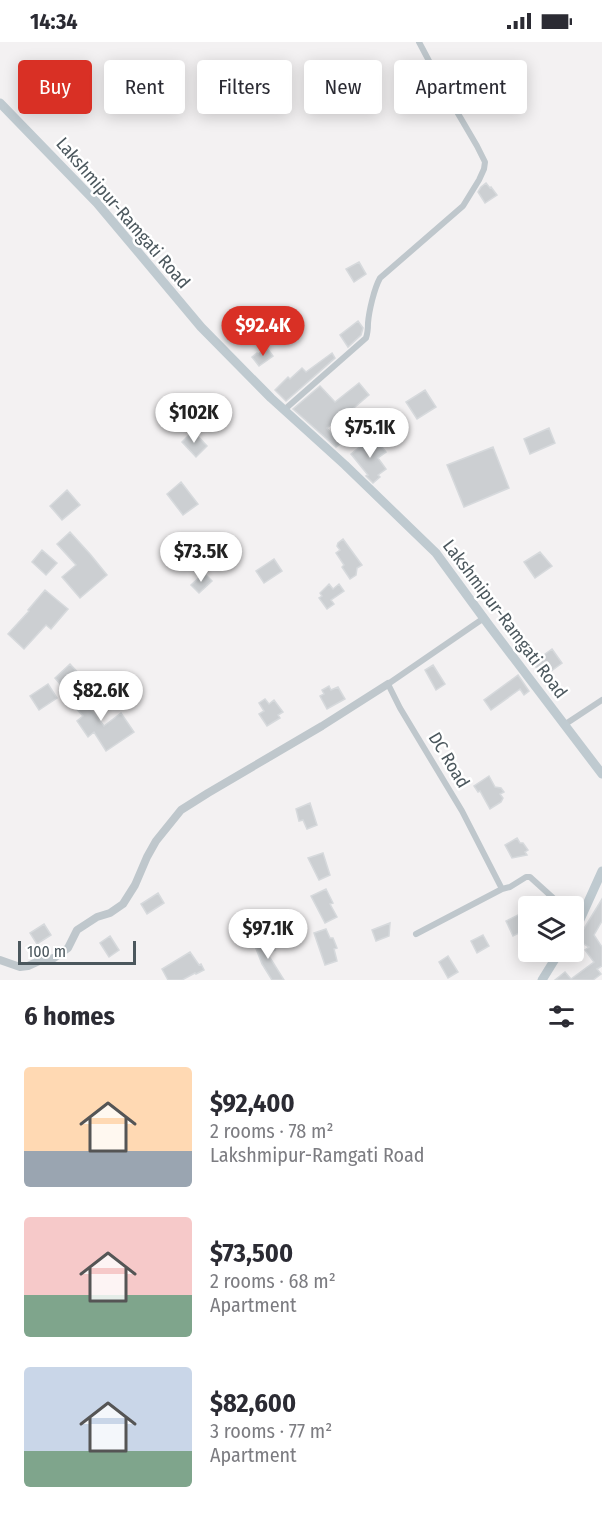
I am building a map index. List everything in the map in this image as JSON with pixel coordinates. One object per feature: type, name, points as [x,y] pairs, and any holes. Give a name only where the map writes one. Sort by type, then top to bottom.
[{"type":"main road","name":"Lakshmipur-Ramgati Road","points":[[0,102],[97,203],[201,327],[284,410],[436,553],[602,774]]},
{"type":"main road","points":[[584,905],[602,872]]},
{"type":"main road","points":[[542,980],[553,962]]},
{"type":"street","points":[[284,410],[366,338],[369,332],[368,322],[376,285],[380,278],[463,206],[484,170],[485,162],[419,42]]},
{"type":"street","points":[[0,960],[20,967],[54,958],[68,948],[77,930],[123,904],[135,885],[156,841],[181,810],[322,726],[484,618]]},
{"type":"street","name":"DC Road","points":[[388,684],[399,708],[462,811],[502,889]]},
{"type":"street","points":[[564,725],[602,700]]},
{"type":"street","points":[[416,934],[526,877],[531,877],[551,896]]},
{"type":"building","points":[[486,183],[497,195],[485,203],[478,192]]},
{"type":"building","points":[[359,262],[366,274],[354,282],[346,269]]},
{"type":"building","points":[[358,321],[363,328],[361,335],[348,347],[340,335]]},
{"type":"building","points":[[267,348],[273,356],[259,366],[252,357]]},
{"type":"building","points":[[332,353],[335,358],[286,401],[275,390],[288,377],[290,379],[302,368],[306,372]]},
{"type":"building","points":[[359,383],[369,395],[327,428],[340,444],[336,447],[293,409],[320,386],[335,402]]},
{"type":"building","points":[[425,390],[436,407],[417,419],[406,402]]},
{"type":"building","points":[[549,428],[555,443],[530,454],[524,439]]},
{"type":"building","points":[[193,431],[207,446],[196,457],[182,442]]},
{"type":"building","points":[[373,436],[386,452],[378,458],[386,469],[373,483],[351,454]]},
{"type":"building","points":[[493,447],[509,488],[464,507],[447,465]]},
{"type":"building","points":[[181,482],[198,504],[183,515],[167,494]]},
{"type":"building","points":[[67,490],[80,505],[62,520],[50,506]]},
{"type":"building","points":[[70,532],[107,575],[80,598],[62,577],[76,565],[57,544]]},
{"type":"building","points":[[343,539],[362,565],[357,568],[356,575],[350,579],[336,553],[340,550],[338,543]]},
{"type":"building","points":[[42,550],[57,563],[46,575],[32,562]]},
{"type":"building","points":[[540,552],[552,566],[535,578],[524,562]]},
{"type":"building","points":[[274,559],[282,571],[264,583],[256,571]]},
{"type":"building","points":[[204,573],[212,581],[199,593],[191,585]]},
{"type":"building","points":[[329,584],[333,589],[339,584],[344,591],[331,600],[334,604],[327,609],[319,598],[322,596],[320,593]]},
{"type":"building","points":[[45,590],[68,609],[51,629],[46,625],[24,649],[8,634]]},
{"type":"building","points":[[552,649],[562,663],[543,677],[533,663]]},
{"type":"building","points":[[70,664],[82,677],[66,691],[55,678]]},
{"type":"building","points":[[433,665],[445,684],[436,690],[425,670]]},
{"type":"building","points":[[518,675],[529,691],[524,695],[520,689],[491,710],[484,700]]},
{"type":"building","points":[[48,684],[57,698],[39,710],[30,696]]},
{"type":"building","points":[[329,686],[331,690],[338,687],[345,699],[327,709],[320,696],[324,694],[322,690]]},
{"type":"building","points":[[94,687],[104,698],[91,709],[104,726],[121,713],[134,732],[106,751],[94,732],[88,737],[77,721],[83,716],[73,705]]},
{"type":"building","points":[[265,699],[269,704],[274,700],[283,712],[278,715],[280,718],[267,726],[259,714],[264,711],[259,703]]},
{"type":"building","points":[[489,776],[495,787],[501,788],[504,792],[500,794],[503,798],[501,802],[490,809],[480,791],[478,792],[474,786]]},
{"type":"building","points":[[310,803],[317,825],[307,829],[303,820],[299,821],[296,809]]},
{"type":"building","points":[[517,838],[528,850],[525,852],[527,855],[512,858],[505,845]]},
{"type":"building","points":[[323,853],[330,875],[319,880],[308,858]]},
{"type":"building","points":[[326,889],[337,917],[325,923],[311,896]]},
{"type":"building","points":[[158,893],[164,903],[147,914],[141,904]]},
{"type":"building","points":[[602,899],[602,921],[594,935],[602,947],[602,966],[597,969],[601,974],[593,980],[555,980],[565,972],[571,979],[594,962],[585,950],[589,947],[584,944],[584,929]]},
{"type":"building","points":[[518,915],[518,934],[513,936],[506,921]]},
{"type":"building","points":[[390,923],[389,936],[376,941],[372,930]]},
{"type":"building","points":[[44,924],[51,935],[37,944],[30,933]]},
{"type":"building","points":[[326,929],[337,948],[334,949],[337,961],[325,965],[314,933]]},
{"type":"building","points":[[483,935],[489,946],[477,953],[471,941]]},
{"type":"building","points":[[110,936],[119,950],[109,957],[100,943]]},
{"type":"building","points":[[271,940],[275,950],[267,953],[284,980],[272,980],[255,946]]},
{"type":"building","points":[[190,952],[204,970],[182,980],[168,980],[162,969]]},
{"type":"building","points":[[448,956],[458,972],[448,978],[439,962]]}]
